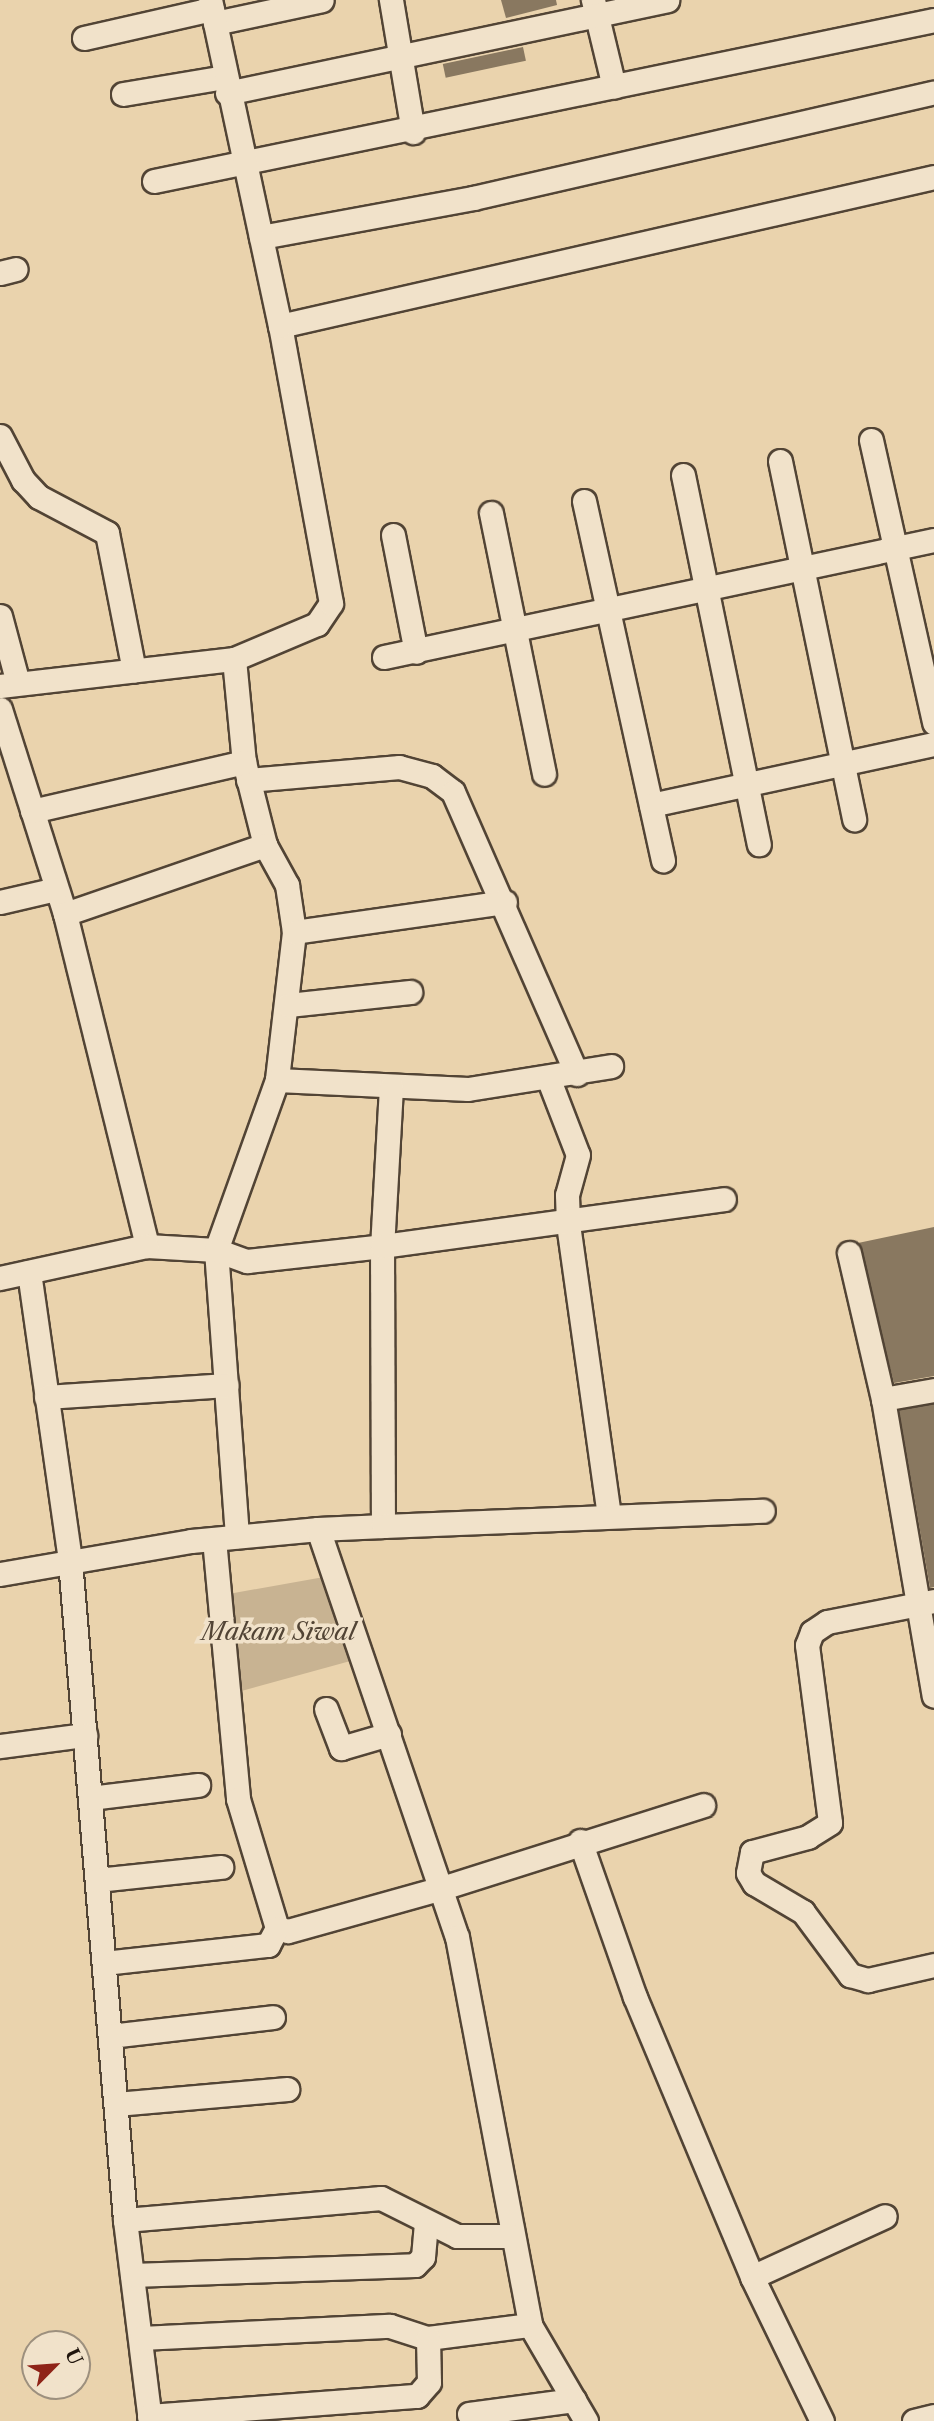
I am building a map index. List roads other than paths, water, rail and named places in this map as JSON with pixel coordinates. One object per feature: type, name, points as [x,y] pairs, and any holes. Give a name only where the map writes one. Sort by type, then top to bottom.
[{"type":"street","points":[[84,37],[212,11],[323,0]]},
{"type":"street","points":[[391,0],[413,132]]},
{"type":"street","points":[[123,94],[226,85],[400,59],[594,8],[667,0]]},
{"type":"street","points":[[594,8],[614,87]]},
{"type":"street","points":[[0,616],[9,684],[134,670],[248,653],[317,624],[331,603],[281,326],[226,85],[212,11]]},
{"type":"street","points":[[154,181],[246,166],[413,132],[934,20]]},
{"type":"street","points":[[261,237],[473,198],[934,92]]},
{"type":"street","points":[[281,326],[934,177]]},
{"type":"street","points":[[0,436],[23,481],[39,498],[107,533],[134,670]]},
{"type":"street","points":[[871,440],[897,547],[934,723]]},
{"type":"street","points":[[780,461],[854,819]]},
{"type":"street","points":[[682,475],[704,591],[759,844]]},
{"type":"street","points":[[584,501],[663,860]]},
{"type":"street","points":[[491,513],[544,774]]},
{"type":"street","points":[[393,535],[416,652]]},
{"type":"street","points":[[384,656],[416,652],[934,540]]},
{"type":"street","points":[[104,1963],[268,1945],[277,1928],[238,1799],[225,1537],[227,1385],[216,1250],[277,1080],[288,1005],[294,932],[287,884],[265,845],[246,771],[248,653]]},
{"type":"street","points":[[0,709],[65,914],[147,1246]]},
{"type":"street","points":[[651,805],[934,744]]},
{"type":"street","points":[[32,811],[246,771],[388,767],[432,776],[461,800],[577,1073]]},
{"type":"street","points":[[65,914],[265,845]]},
{"type":"street","points":[[0,902],[56,889]]},
{"type":"street","points":[[294,932],[505,902]]},
{"type":"street","points":[[288,1005],[411,992]]},
{"type":"street","points":[[277,1080],[468,1089],[549,1080],[611,1066]]},
{"type":"street","points":[[549,1080],[578,1155],[568,1223],[609,1515]]},
{"type":"street","points":[[383,1526],[382,1246],[391,1087]]},
{"type":"street","points":[[0,1278],[147,1246],[216,1250],[247,1261],[568,1223],[724,1199]]},
{"type":"street","points":[[849,1253],[927,1602],[934,1696]]},
{"type":"street","points":[[29,1272],[70,1561],[125,2220],[149,2418],[417,2396],[429,2382],[428,2338]]},
{"type":"street","points":[[46,1397],[227,1385]]},
{"type":"street","points":[[883,1399],[934,1390]]},
{"type":"street","points":[[0,1574],[225,1537],[318,1529],[609,1515],[764,1511]]},
{"type":"street","points":[[318,1529],[442,1888],[480,2043],[512,2236],[530,2325],[586,2421]]},
{"type":"street","points":[[927,1602],[827,1622],[807,1639],[832,1815],[826,1829],[808,1837],[752,1852],[748,1873],[754,1883],[803,1912],[850,1975],[877,1979],[934,1965]]},
{"type":"street","points":[[326,1709],[341,1748],[389,1734]]},
{"type":"street","points":[[0,1746],[85,1735]]},
{"type":"street","points":[[90,1798],[198,1785]]},
{"type":"street","points":[[277,1928],[288,1931],[442,1888],[580,1841],[703,1805]]},
{"type":"street","points":[[580,1841],[622,1966],[752,2277],[822,2421]]},
{"type":"street","points":[[97,1880],[221,1867]]},
{"type":"street","points":[[110,2036],[274,2017]]},
{"type":"street","points":[[116,2104],[287,2089]]},
{"type":"street","points":[[125,2220],[382,2198],[426,2223],[457,2236],[512,2236]]},
{"type":"street","points":[[752,2277],[885,2216]]},
{"type":"street","points":[[132,2275],[415,2265],[423,2257],[426,2223]]},
{"type":"street","points":[[141,2338],[390,2326],[428,2338],[530,2325]]},
{"type":"street","points":[[469,2414],[574,2400]]},
{"type":"park label","name":"Makam Siwal","points":[[279,1632]]}]
